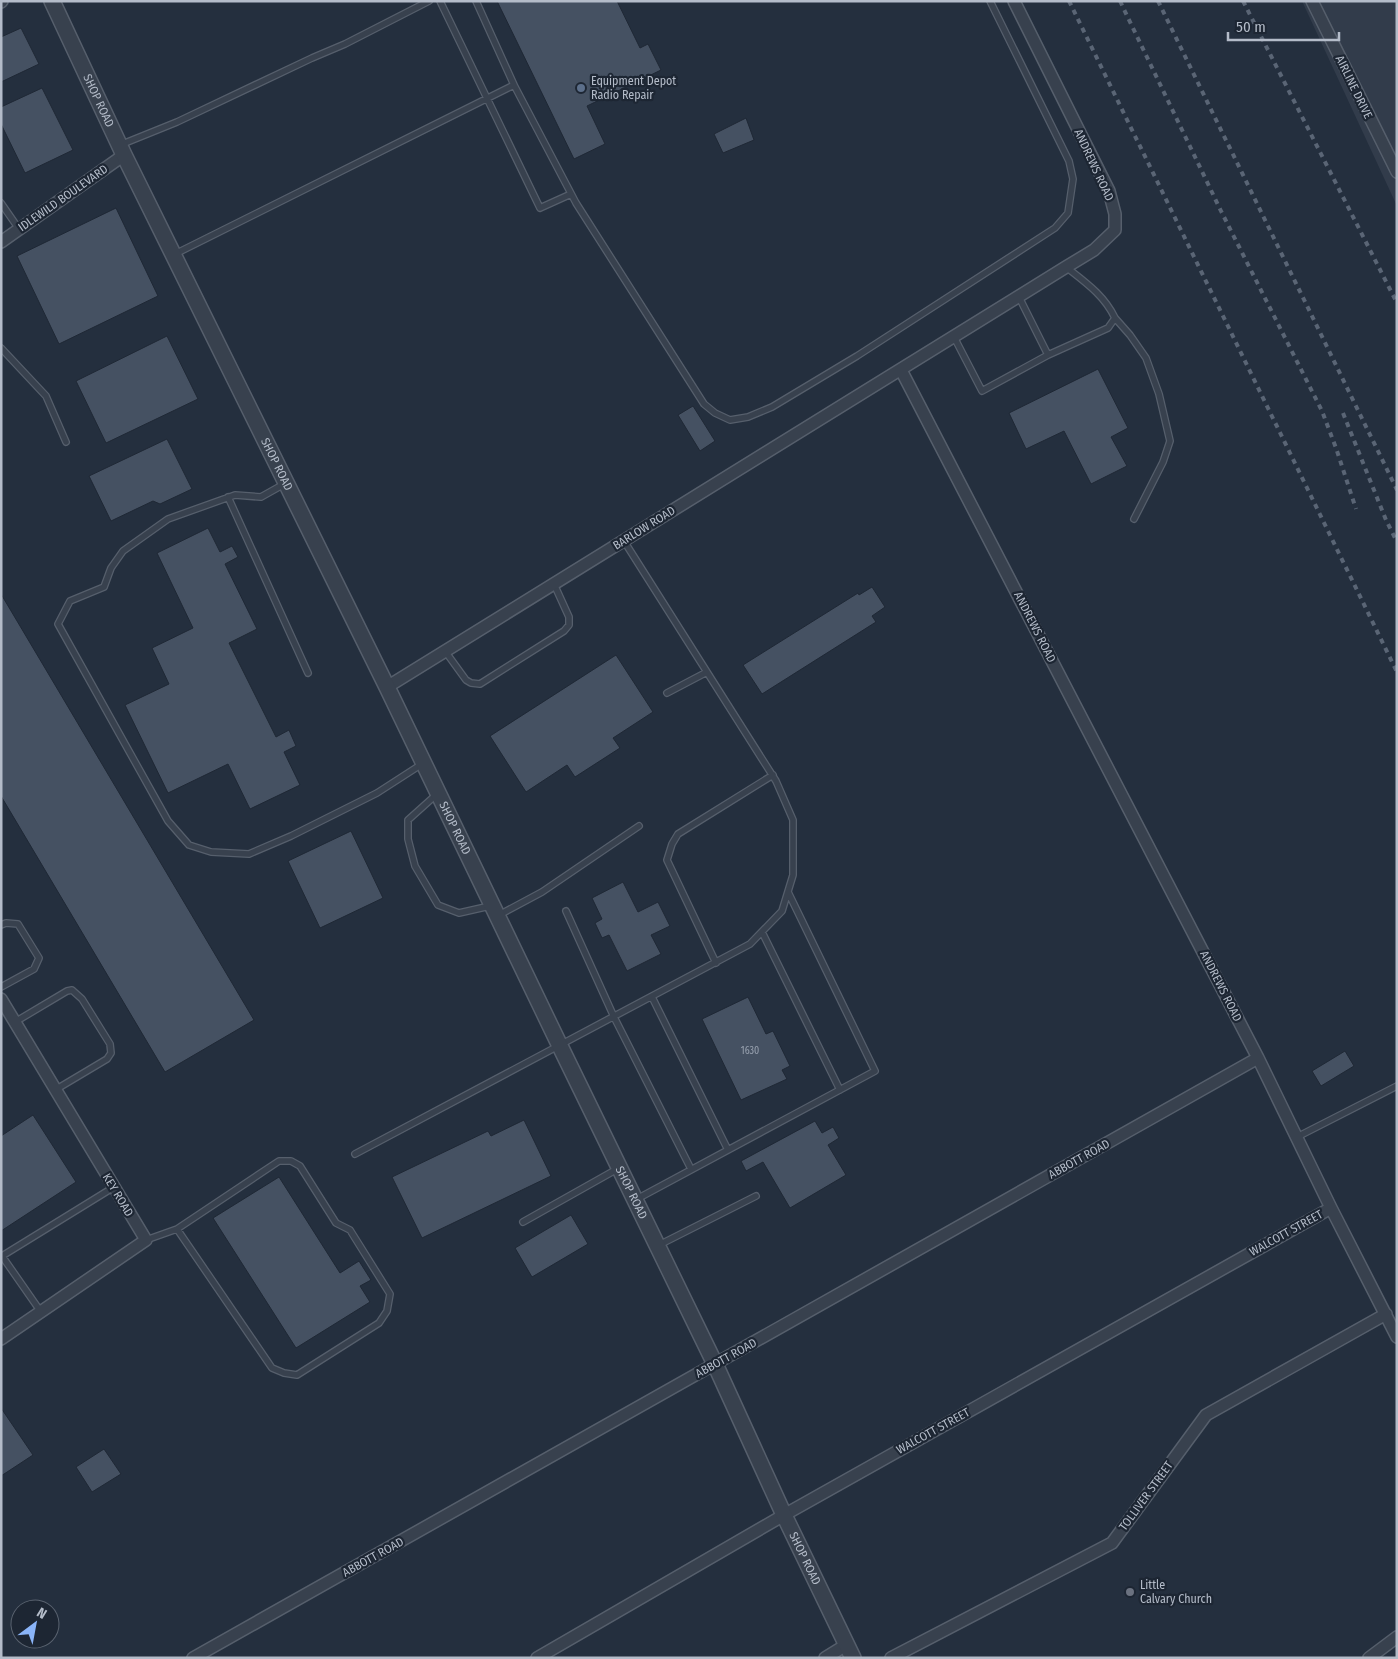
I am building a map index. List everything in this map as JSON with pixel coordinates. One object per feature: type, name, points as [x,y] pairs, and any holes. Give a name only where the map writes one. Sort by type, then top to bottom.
[{"type":"street","name":"SHOP ROAD","points":[[52,1],[122,150],[387,687],[715,1364],[849,1651]]},
{"type":"street","name":"ANDREWS ROAD","points":[[1014,1],[1109,192],[1115,214],[1115,230],[1094,250],[901,370],[1258,1058],[1331,1208],[1397,1337]]},
{"type":"street","name":"AIRLINE DRIVE","points":[[1312,1],[1397,172]]},
{"type":"street","name":"IDLEWILD BOULEVARD","points":[[1,242],[122,150]]},
{"type":"street","name":"BARLOW ROAD","points":[[387,687],[901,370]]},
{"type":"street","name":"KEY ROAD","points":[[1,999],[146,1240]]},
{"type":"street","name":"ABBOTT ROAD","points":[[193,1658],[1258,1058]]},
{"type":"street","name":"WALCOTT STREET","points":[[536,1658],[784,1515],[1331,1208]]},
{"type":"street","points":[[1,1339],[146,1240]]},
{"type":"street","name":"TOLLIVER STREET","points":[[891,1658],[1112,1543],[1206,1414],[1386,1314]]},
{"type":"street","points":[[1369,1658],[1397,1637]]},
{"type":"street","points":[[825,1658],[849,1651]]},
{"type":"lane","points":[[122,150],[177,122],[345,44],[429,1]]},
{"type":"lane","points":[[440,1],[540,208],[570,194]]},
{"type":"lane","points":[[476,1],[514,85],[570,194],[704,404],[715,413],[730,420],[748,416],[772,407],[857,356],[1055,228],[1068,214],[1073,179],[1069,161],[990,1]]},
{"type":"lane","points":[[174,254],[514,85]]},
{"type":"lane","points":[[1,203],[19,229]]},
{"type":"lane","points":[[1066,267],[1093,288],[1110,308],[1115,318],[1146,358],[1159,394],[1170,441],[1163,462],[1134,519]]},
{"type":"lane","points":[[1019,297],[1048,355]]},
{"type":"lane","points":[[954,337],[982,391],[1048,355],[1108,328],[1115,318]]},
{"type":"lane","points":[[1,348],[46,396],[66,442]]},
{"type":"lane","points":[[287,483],[261,497],[234,495],[168,519],[122,551],[104,587],[70,601],[58,624],[168,821],[189,845],[210,852],[249,854],[291,836],[378,793],[424,763]]},
{"type":"lane","points":[[228,497],[308,673]]},
{"type":"lane","points":[[355,1154],[750,944],[782,912],[793,875],[793,820],[773,775],[624,540]]},
{"type":"lane","points":[[445,652],[466,680],[480,684],[569,625],[569,617],[554,584]]},
{"type":"lane","points":[[667,693],[707,672]]},
{"type":"lane","points":[[716,963],[667,860],[672,844],[678,834],[773,775]]},
{"type":"lane","points":[[438,793],[408,820],[408,839],[415,866],[438,905],[460,913],[495,911],[542,892],[639,826]]},
{"type":"lane","points":[[635,1200],[874,1071],[788,892]]},
{"type":"lane","points":[[566,911],[614,1017],[692,1169]]},
{"type":"lane","points":[[1,925],[6,923],[18,924],[40,958],[34,968],[1,987]]},
{"type":"lane","points":[[762,932],[840,1090]]},
{"type":"lane","points":[[15,1022],[67,991],[72,990],[82,999],[110,1044],[111,1052],[108,1059],[55,1090]]},
{"type":"lane","points":[[652,997],[728,1150]]},
{"type":"lane","points":[[1297,1137],[1397,1086]]},
{"type":"lane","points":[[146,1240],[177,1229],[279,1161],[291,1161],[300,1166],[336,1223],[350,1230],[390,1294],[387,1311],[379,1323],[297,1375],[284,1373],[272,1368],[177,1229]]},
{"type":"lane","points":[[523,1222],[619,1168]]},
{"type":"lane","points":[[41,1312],[2,1256],[114,1187]]},
{"type":"lane","points":[[657,1246],[756,1196]]},
{"type":"shaded area","points":[[1302,1],[1397,1],[1397,206]]},
{"type":"building","name":"Equipment Depot Radio Repair","points":[[497,1],[617,1],[640,48],[648,44],[661,70],[587,106],[605,144],[574,159]]},
{"type":"building","points":[[21,28],[39,64],[1,82],[1,37]]},
{"type":"building","points":[[42,88],[73,150],[25,173],[1,124],[1,107]]},
{"type":"building","points":[[746,118],[754,140],[723,153],[714,134]]},
{"type":"building","points":[[116,208],[158,296],[59,344],[17,256]]},
{"type":"building","points":[[167,336],[198,399],[106,443],[76,381]]},
{"type":"building","points":[[1098,369],[1128,428],[1111,437],[1127,466],[1091,484],[1064,431],[1026,449],[1009,413]]},
{"type":"building","points":[[693,406],[715,441],[700,451],[678,415]]},
{"type":"building","points":[[167,439],[192,489],[160,504],[153,501],[111,521],[89,476]]},
{"type":"building","points":[[208,528],[220,552],[232,546],[238,557],[225,564],[257,629],[229,643],[276,737],[289,730],[296,746],[284,752],[300,785],[250,809],[228,764],[168,793],[125,705],[169,684],[152,648],[193,628],[157,553]]},
{"type":"building","points":[[872,587],[885,607],[872,616],[876,622],[762,694],[743,665],[858,593],[859,595]]},
{"type":"building","points":[[1,594],[254,1020],[165,1072],[1,796]]},
{"type":"building","points":[[616,655],[653,712],[613,738],[620,748],[575,777],[567,765],[526,792],[490,736]]},
{"type":"building","points":[[351,831],[383,898],[320,928],[288,861]]},
{"type":"building","points":[[623,882],[638,912],[658,902],[670,926],[651,935],[661,954],[627,971],[609,935],[602,938],[595,923],[602,919],[592,898]]},
{"type":"building","points":[[748,997],[766,1034],[773,1031],[790,1066],[782,1070],[787,1079],[741,1100],[702,1019]]},
{"type":"building","points":[[1345,1051],[1354,1066],[1321,1086],[1312,1071]]},
{"type":"building","points":[[33,1115],[76,1182],[1,1231],[1,1136]]},
{"type":"building","points":[[524,1120],[551,1176],[422,1238],[392,1177],[488,1131],[491,1136]]},
{"type":"building","points":[[815,1121],[822,1133],[833,1127],[839,1138],[828,1145],[846,1175],[790,1208],[763,1162],[746,1171],[741,1161]]},
{"type":"building","points":[[279,1177],[340,1273],[359,1261],[371,1280],[360,1286],[370,1302],[296,1348],[213,1218]]},
{"type":"building","points":[[571,1215],[588,1244],[532,1277],[515,1248]]},
{"type":"building","points":[[1,1408],[33,1455],[1,1476]]},
{"type":"building","points":[[104,1449],[121,1474],[92,1492],[76,1467]]},
{"type":"railway","points":[[1069,1],[1397,672]]},
{"type":"railway","points":[[1120,1],[1221,211],[1322,411],[1356,509]]},
{"type":"railway","points":[[1158,1],[1397,490]]},
{"type":"railway","points":[[1243,1],[1397,303]]},
{"type":"railway","points":[[1343,413],[1386,520],[1397,542]]},
{"type":"place","name":"Equipment Depot Radio Repair","points":[[581,88]]},
{"type":"place","name":"Little Calvary Church","points":[[1130,1592]]}]
